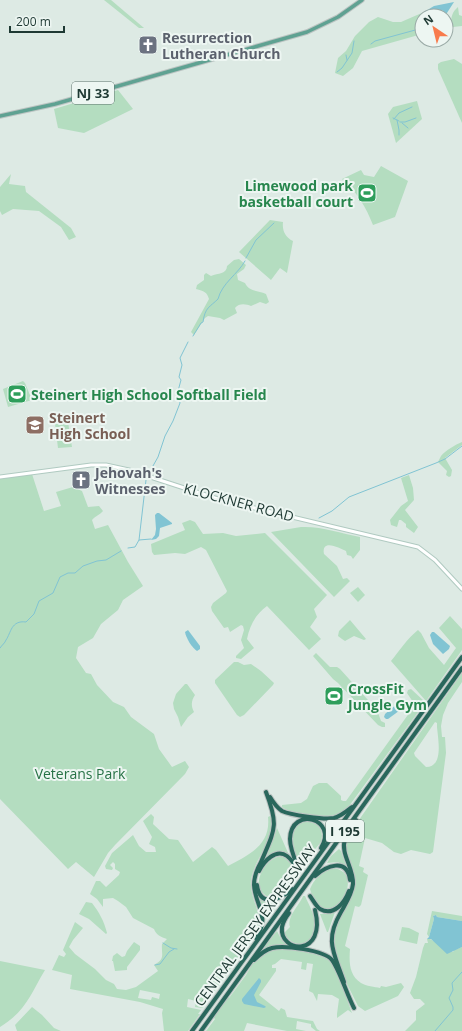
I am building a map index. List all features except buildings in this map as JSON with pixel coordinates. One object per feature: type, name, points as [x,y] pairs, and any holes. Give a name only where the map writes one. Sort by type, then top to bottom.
[{"type":"highway","name":"CENTRAL JERSEY EXPRESSWAY","points":[[192,1031],[462,657]]},
{"type":"highway","name":"CENTRAL JERSEY EXPRESSWAY","points":[[201,1031],[462,668]]},
{"type":"highway","points":[[220,992],[260,933],[262,926],[263,916],[254,885],[256,872],[272,838],[274,829],[273,812],[266,791],[277,806],[284,812],[306,816],[335,818],[342,815],[353,805],[378,773]]},
{"type":"highway","points":[[344,982],[332,947],[331,939],[334,924],[350,897],[353,885],[352,873],[345,852],[344,842],[347,833],[384,777]]},
{"type":"highway","points":[[297,885],[282,897],[275,900],[270,900],[263,897],[258,890],[258,876],[264,863],[271,857],[278,854],[288,856],[299,870],[290,844],[290,834],[298,822],[310,819],[320,824],[325,837],[323,845],[305,874]]},
{"type":"highway","points":[[306,885],[323,870],[332,865],[343,867],[350,875],[350,886],[348,893],[342,904],[334,910],[322,910],[310,896]]},
{"type":"highway","points":[[296,898],[282,926],[283,935],[291,944],[296,946],[304,946],[314,939],[317,926],[315,910]]},
{"type":"highway","points":[[223,1000],[259,955],[270,949],[287,948],[321,953],[329,957],[354,1008]]},
{"type":"main road","name":"NJ 33","points":[[0,116],[59,103],[307,32],[338,18],[362,0]]},
{"type":"main road","name":"KLOCKNER ROAD","points":[[0,477],[91,465],[106,465],[129,470],[221,500],[418,547],[434,560],[462,589]]},
{"type":"green space","points":[[104,0],[111,0],[144,28],[139,28]]},
{"type":"green space","points":[[458,7],[459,15],[462,16],[462,26],[454,27],[454,11]]},
{"type":"green space","points":[[414,16],[414,36],[362,51],[353,68],[343,76],[335,73],[338,58],[346,51],[355,36],[369,22],[378,17],[393,22],[401,22]]},
{"type":"green space","points":[[454,59],[462,64],[462,123],[438,69],[438,64],[441,62]]},
{"type":"green space","points":[[118,90],[133,109],[84,133],[58,128],[54,109]]},
{"type":"green space","points":[[417,101],[422,119],[396,143],[388,114],[393,107]]},
{"type":"green space","points":[[381,166],[408,181],[395,217],[373,225],[360,200],[342,179],[361,170],[364,175],[374,177]]},
{"type":"green space","points":[[11,174],[9,184],[25,186],[26,192],[71,228],[76,237],[69,240],[61,227],[39,211],[13,209],[2,215],[0,211],[0,187]]},
{"type":"green space","points":[[270,220],[283,222],[285,233],[293,241],[287,273],[280,268],[271,280],[239,252]]},
{"type":"green space","points":[[239,259],[246,265],[244,269],[237,274],[238,280],[245,283],[251,289],[266,294],[269,302],[266,304],[260,302],[251,306],[245,304],[238,305],[235,308],[237,313],[224,320],[208,316],[205,318],[194,335],[191,332],[209,299],[205,292],[196,289],[197,285],[204,280],[204,275],[206,273],[211,276],[222,273],[234,260]]},
{"type":"green space","name":"Steinert High School Softball Field","points":[[23,381],[32,400],[8,407],[3,389]]},
{"type":"green space","points":[[68,422],[72,447],[58,448],[55,424]]},
{"type":"green space","points":[[462,442],[462,445],[445,458],[452,470],[451,476],[449,477],[446,475],[447,471],[438,462],[445,452]]},
{"type":"green space","name":"Veterans Park","points":[[32,474],[44,511],[61,506],[56,492],[73,487],[82,491],[88,507],[99,506],[103,511],[92,520],[95,529],[108,525],[143,586],[123,600],[118,610],[101,624],[93,638],[78,647],[76,658],[86,673],[91,674],[97,685],[113,702],[124,707],[131,717],[154,734],[159,749],[172,767],[185,761],[189,767],[185,774],[108,853],[94,877],[76,862],[68,869],[0,799],[0,479]]},
{"type":"green space","points":[[409,475],[413,488],[414,500],[405,510],[418,527],[414,533],[406,527],[406,524],[401,520],[399,520],[397,527],[391,525],[390,520],[401,506],[408,501],[401,478]]},
{"type":"green space","points":[[190,520],[195,522],[203,534],[223,533],[236,536],[265,533],[327,595],[314,609],[317,617],[310,627],[321,639],[309,650],[267,606],[256,617],[248,634],[247,639],[254,648],[241,659],[236,658],[236,656],[244,648],[241,640],[244,630],[243,626],[241,625],[230,632],[228,627],[224,628],[212,611],[211,607],[213,603],[227,591],[206,550],[201,547],[185,554],[175,553],[154,555],[152,552],[151,544],[185,530],[182,523]]},
{"type":"green space","points":[[301,527],[323,529],[360,537],[360,550],[353,559],[351,556],[347,555],[346,551],[336,546],[325,546],[324,554],[337,566],[343,579],[347,578],[350,581],[334,597],[271,532]]},
{"type":"green space","points":[[358,587],[365,595],[358,602],[350,593]]},
{"type":"green space","points":[[450,616],[462,629],[462,650],[426,701],[391,661],[418,630],[429,648],[444,665],[456,648],[439,628]]},
{"type":"green space","points":[[350,620],[366,639],[364,640],[354,636],[345,641],[338,636],[339,631]]},
{"type":"green space","points":[[316,653],[330,667],[337,667],[340,669],[377,710],[381,721],[385,723],[385,727],[378,725],[333,679],[313,656]]},
{"type":"green space","points":[[234,662],[244,665],[251,664],[274,683],[244,715],[240,717],[237,715],[215,683],[215,680]]},
{"type":"green space","points":[[462,673],[462,682],[448,703],[443,715],[441,726],[442,737],[445,737],[446,753],[433,852],[430,854],[411,850],[401,854],[394,852],[382,843],[365,838],[359,866],[364,868],[363,872],[368,875],[361,905],[359,907],[355,906],[345,946],[350,949],[352,972],[361,983],[380,988],[381,986],[386,987],[401,983],[404,987],[398,996],[365,1011],[358,1006],[345,980],[333,947],[334,929],[355,880],[346,849],[347,837]],"holes":[[[435,722],[437,723],[439,745],[438,758],[432,766],[426,767],[414,753]]]},
{"type":"green space","points":[[185,684],[187,684],[195,695],[192,704],[194,712],[188,717],[181,727],[173,703],[176,694]]},
{"type":"green space","points":[[411,689],[424,701],[424,704],[349,806],[336,815],[331,816],[300,814],[286,810],[282,807],[282,805],[301,803],[307,799],[313,786],[319,783],[327,783],[341,796],[341,800],[346,801],[415,705],[407,693],[408,690]]},
{"type":"green space","points":[[151,814],[154,817],[153,824],[169,839],[178,840],[193,862],[212,847],[228,866],[244,858],[257,848],[266,835],[268,817],[272,815],[272,831],[255,867],[251,880],[252,892],[259,917],[259,929],[202,1008],[195,1007],[196,1001],[188,999],[187,1007],[201,1010],[198,1014],[200,1014],[188,1031],[164,1031],[163,1009],[140,1002],[70,989],[72,975],[52,970],[59,955],[64,957],[66,954],[63,950],[75,922],[83,928],[69,947],[75,954],[95,969],[106,980],[114,984],[117,989],[126,990],[136,987],[158,971],[154,965],[162,958],[162,944],[167,939],[159,936],[154,929],[133,918],[126,907],[113,898],[103,899],[103,907],[97,899],[90,894],[96,881],[100,881],[106,887],[119,875],[120,872],[115,869],[115,864],[113,862],[110,865],[113,868],[112,870],[106,869],[105,866],[112,853],[133,835],[139,846],[146,852],[156,852],[155,847],[149,844],[152,837],[143,821]],"holes":[[[140,990],[160,994],[159,999],[152,997],[151,1000],[138,998]]]},
{"type":"green space","points":[[308,821],[318,825],[322,836],[321,842],[301,866],[294,854],[292,839],[296,827],[301,823]]},
{"type":"green space","points":[[277,828],[289,855],[277,852],[266,858]]},
{"type":"green space","points":[[339,849],[347,868],[338,862],[327,863],[331,856]]},
{"type":"green space","points":[[282,856],[292,865],[295,870],[296,877],[287,890],[273,898],[265,895],[260,890],[260,876],[268,863],[275,858]]},
{"type":"green space","points":[[331,868],[343,872],[348,880],[347,890],[342,900],[334,907],[326,909],[317,904],[310,889],[318,877]]},
{"type":"green space","points":[[303,896],[305,896],[312,910],[315,927],[314,933],[307,942],[303,944],[296,944],[284,934],[290,927],[290,919]]},
{"type":"green space","points":[[259,899],[278,904],[271,911],[267,919],[266,919]]},
{"type":"green space","points":[[86,902],[92,903],[97,910],[107,933],[106,934],[89,919],[79,914]]},
{"type":"green space","points":[[432,911],[462,916],[462,921],[437,917],[436,915],[433,916],[434,919],[429,937],[427,934]]},
{"type":"green space","points":[[335,912],[328,932],[327,932],[320,914]]},
{"type":"green space","points":[[402,927],[409,928],[419,933],[417,944],[399,940]]},
{"type":"green space","points":[[277,931],[281,939],[287,945],[276,945],[265,949],[265,946]]},
{"type":"green space","points":[[427,939],[430,939],[453,952],[454,950],[462,947],[462,1031],[405,1031],[416,1020],[416,1011],[425,1004],[420,999],[414,999],[410,993],[416,977],[423,948],[425,943],[428,943]]},
{"type":"green space","points":[[134,942],[140,946],[140,950],[127,967],[127,970],[115,971],[112,961],[113,956],[117,953],[122,957],[125,956]]},
{"type":"green space","points":[[276,949],[315,953],[325,957],[333,966],[337,974],[352,1013],[348,1010],[337,1018],[339,999],[332,995],[318,994],[317,1001],[313,993],[309,991],[313,964],[307,963],[306,970],[301,969],[302,962],[281,959],[272,965],[272,968],[276,968],[276,971],[259,995],[279,1011],[281,1008],[285,1010],[287,1017],[313,1021],[317,1029],[320,1031],[316,1031],[311,1027],[311,1024],[297,1021],[296,1029],[306,1031],[287,1031],[247,1023],[244,1031],[206,1031],[215,1019],[213,1017],[227,997],[229,998],[246,975],[254,961],[263,953]]},
{"type":"green space","points":[[0,961],[45,970],[22,1009],[0,1027]]},
{"type":"green space","points":[[32,1007],[54,1028],[61,1031],[17,1031],[15,1025]]},
{"type":"water","points":[[454,2],[450,8],[431,8]]},
{"type":"water","points":[[157,513],[172,524],[160,528],[159,536],[156,539],[151,540],[155,535],[155,515]]},
{"type":"water","points":[[188,630],[200,646],[200,649],[197,651],[191,645],[187,637],[185,632]]},
{"type":"water","points":[[434,632],[450,646],[449,649],[443,654],[433,644],[430,635]]},
{"type":"water","points":[[403,699],[406,699],[407,705],[386,719],[384,717],[385,714]]},
{"type":"water","points":[[436,915],[437,917],[462,921],[462,947],[447,954],[431,939],[427,939],[429,937],[434,919],[433,916]]},
{"type":"water","points":[[259,978],[261,982],[254,995],[257,1002],[266,1007],[264,1008],[244,1004],[242,1001]]},
{"type":"waterway","points":[[371,44],[375,41],[414,30]]},
{"type":"waterway","points":[[337,72],[342,68],[352,53],[354,41]]},
{"type":"waterway","points":[[346,55],[347,60]]},
{"type":"waterway","points":[[394,119],[399,113],[412,107]]},
{"type":"waterway","points":[[393,118],[399,121]]},
{"type":"waterway","points":[[400,122],[405,122],[416,118]]},
{"type":"waterway","points":[[397,120],[399,135]]},
{"type":"waterway","points":[[402,123],[408,128]]},
{"type":"waterway","points":[[246,258],[256,240],[274,223]]},
{"type":"waterway","points":[[193,336],[203,322],[207,310],[218,299],[226,283],[245,261]]},
{"type":"waterway","points":[[149,473],[158,457],[165,436],[180,403],[178,391],[181,380],[179,377],[182,365],[180,358],[188,342]]},
{"type":"waterway","points":[[319,518],[332,511],[349,497],[445,459],[462,446]]},
{"type":"waterway","points":[[139,540],[146,480]]},
{"type":"waterway","points":[[128,548],[135,547],[139,540],[151,539]]},
{"type":"waterway","points":[[0,648],[14,625],[17,623],[26,622],[34,614],[39,601],[53,593],[60,577],[68,573],[75,573],[83,566],[97,561],[106,560],[121,551]]},
{"type":"waterway","points":[[163,943],[171,948],[177,949]]},
{"type":"waterway","points":[[155,965],[160,964],[169,952],[174,949]]},
{"type":"waterway","points":[[435,1031],[453,1010],[449,998],[453,990],[452,983],[462,972]]},
{"type":"place","name":"Resurrection Lutheran Church","points":[[148,45]]},
{"type":"place","name":"Limewood park basketball court","points":[[367,193]]},
{"type":"place","name":"Steinert High School Softball Field","points":[[17,394]]},
{"type":"place","name":"Steinert High School","points":[[35,425]]},
{"type":"place","name":"Jehovah's Witnesses","points":[[81,480]]},
{"type":"place","name":"CrossFit Jungle Gym","points":[[334,696]]}]
